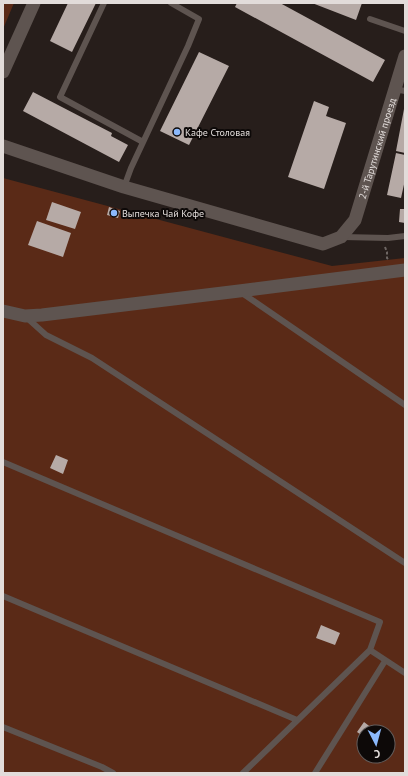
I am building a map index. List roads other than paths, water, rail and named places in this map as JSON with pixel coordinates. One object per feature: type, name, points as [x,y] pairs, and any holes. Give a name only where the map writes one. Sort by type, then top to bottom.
[{"type":"street","points":[[3,72],[34,3]]},
{"type":"street","name":"2-й Тарутинский проезд","points":[[341,237],[355,220],[400,90],[405,56]]},
{"type":"street","points":[[3,146],[124,187],[323,244],[341,237]]},
{"type":"street","points":[[3,311],[25,316],[42,315],[402,272]]},
{"type":"lane","points":[[104,3],[60,97],[143,142]]},
{"type":"lane","points":[[124,187],[199,19],[171,3]]},
{"type":"lane","points":[[370,19],[405,31]]},
{"type":"lane","points":[[341,237],[388,238],[405,236]]},
{"type":"lane","points":[[239,291],[405,405]]},
{"type":"lane","points":[[25,316],[46,335],[92,358],[405,563]]},
{"type":"lane","points":[[3,462],[380,622],[370,650],[243,773]]},
{"type":"lane","points":[[3,596],[297,720]]},
{"type":"lane","points":[[370,650],[405,673]]},
{"type":"lane","points":[[314,773],[385,661]]},
{"type":"lane","points":[[3,727],[102,767],[113,773]]},
{"type":"place","name":"Кафе Столовая","points":[[177,132]]},
{"type":"place","name":"Выпечка Чай Кофе","points":[[114,213]]}]
